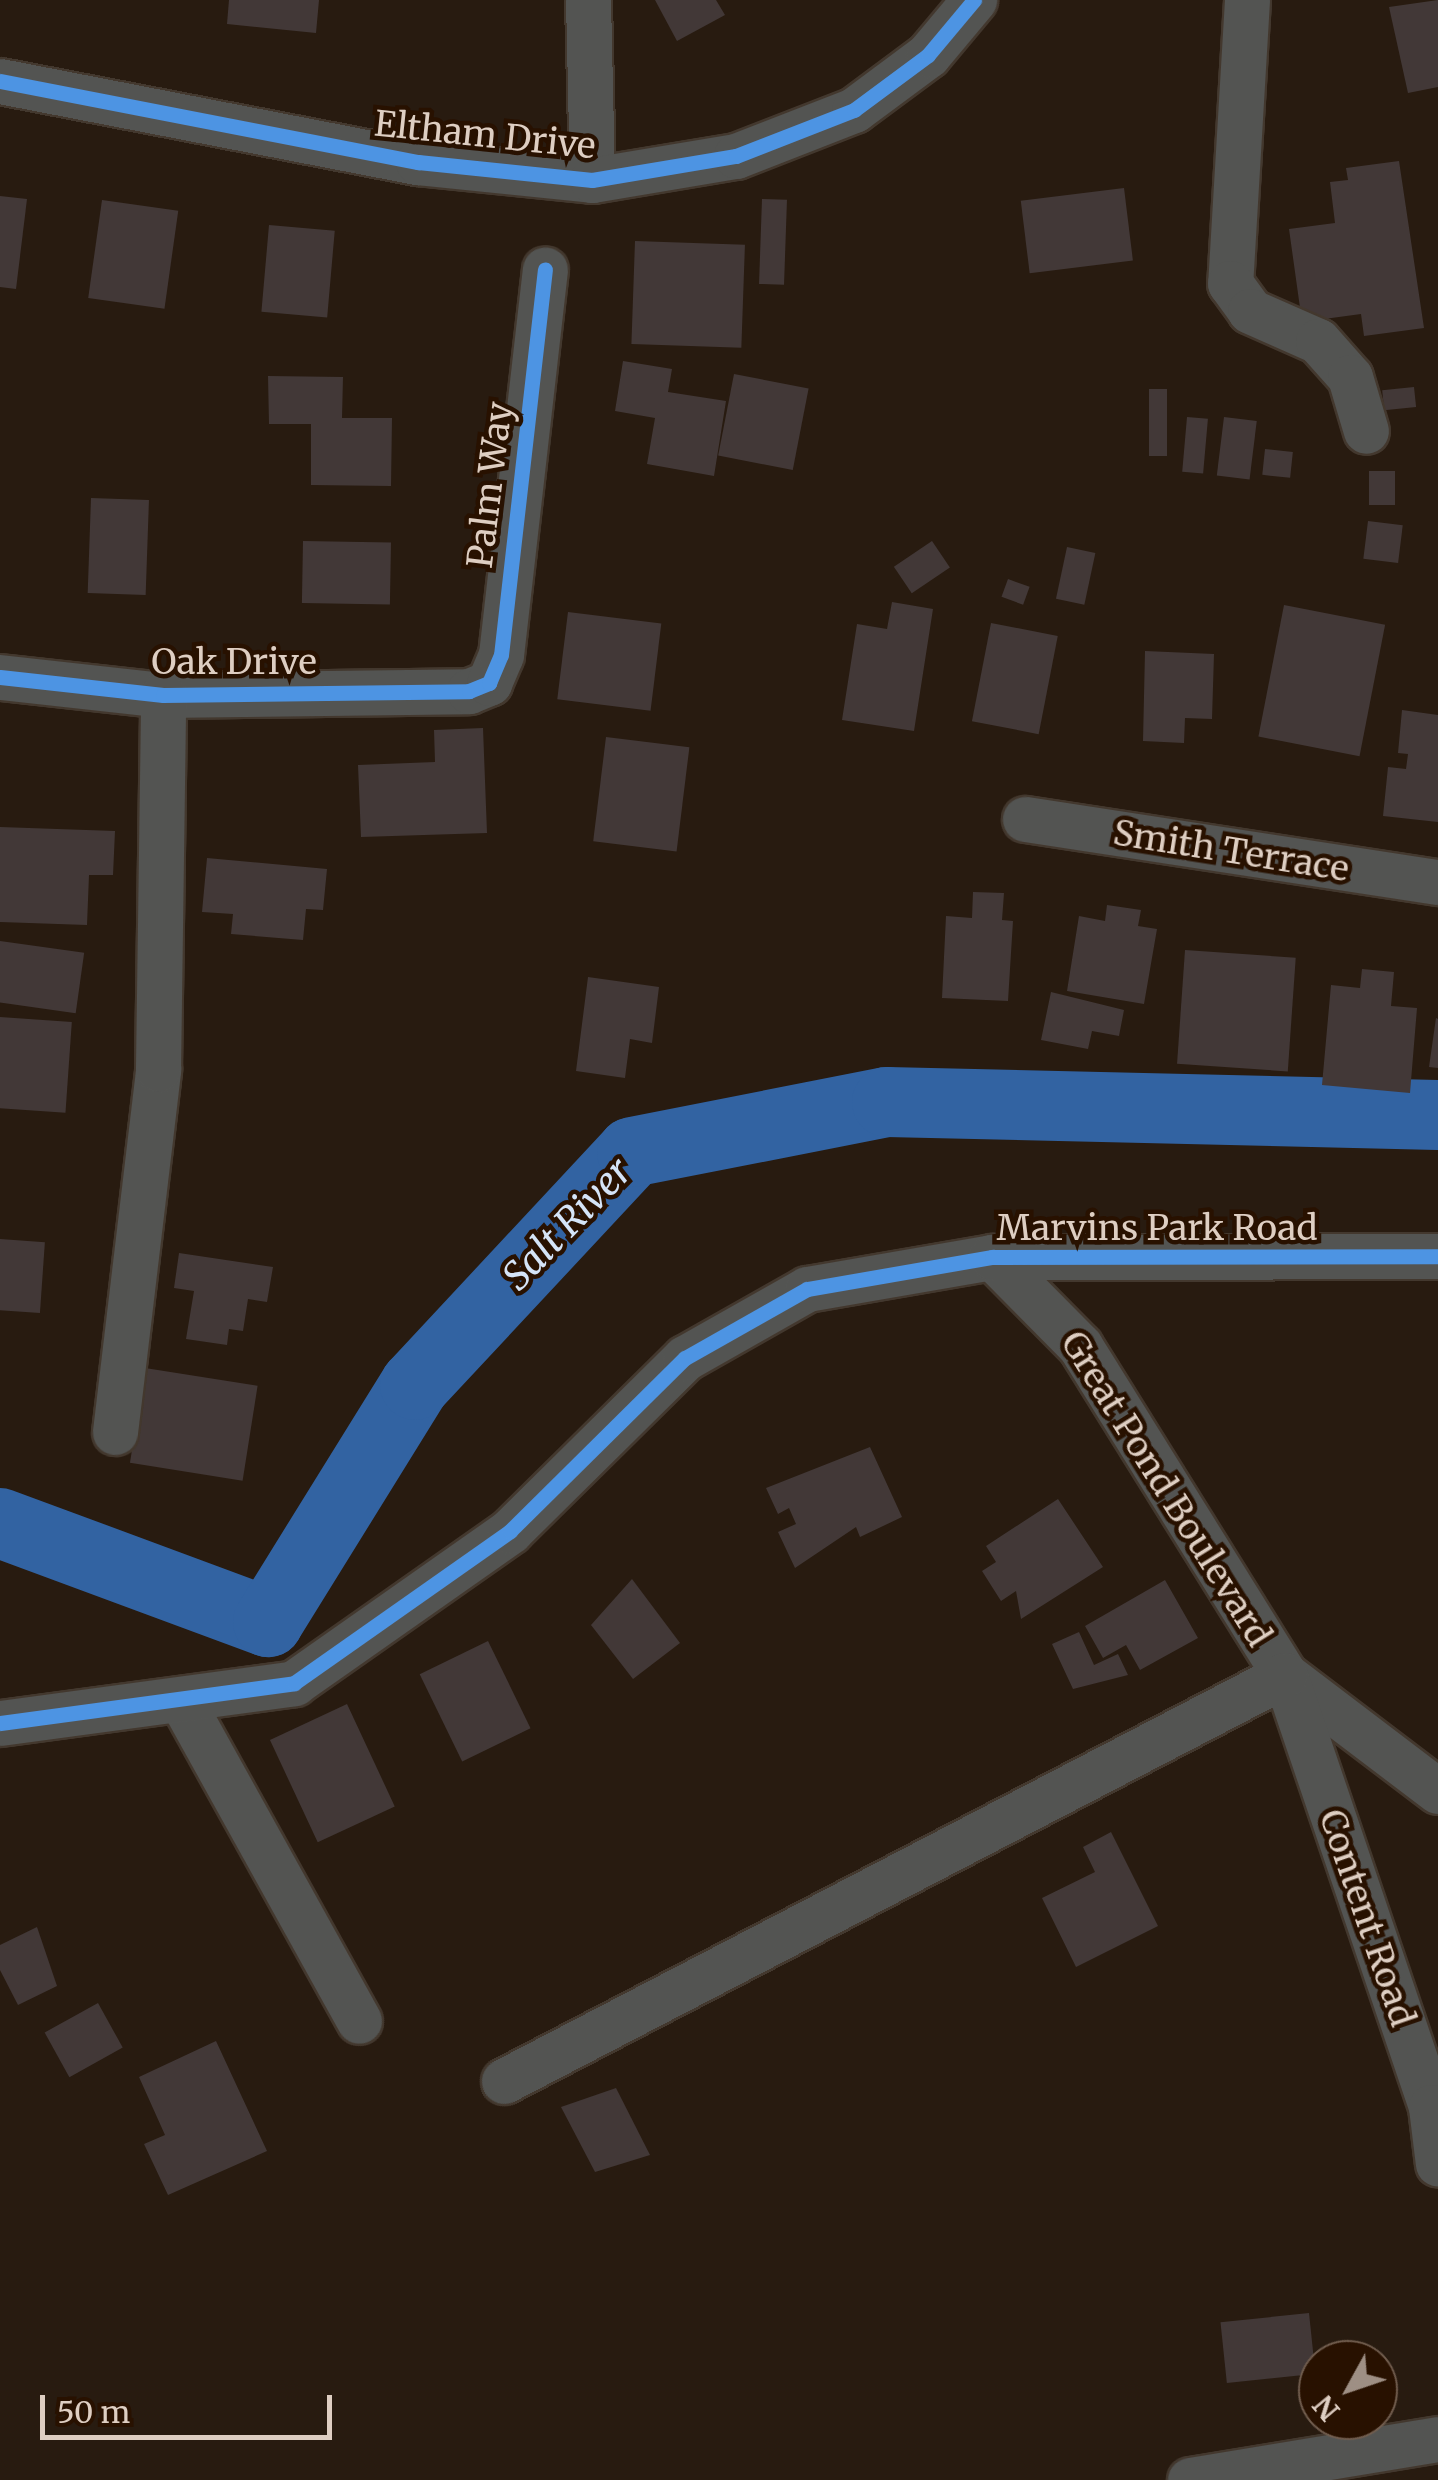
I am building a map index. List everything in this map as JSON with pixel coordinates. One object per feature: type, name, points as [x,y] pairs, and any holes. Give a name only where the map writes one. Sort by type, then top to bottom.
[{"type":"street","points":[[588,0],[592,180]]},
{"type":"street","name":"Eltham Drive","points":[[0,81],[418,162],[592,180],[736,156],[854,110],[928,55],[974,0]]},
{"type":"street","points":[[1247,0],[1230,282],[1250,311],[1318,341],[1350,377],[1366,431]]},
{"type":"street","name":"Palm Way","points":[[469,691],[489,683],[501,655],[545,270]]},
{"type":"street","name":"Oak Drive","points":[[0,676],[163,695],[469,691]]},
{"type":"street","points":[[115,1432],[158,1069],[163,695]]},
{"type":"street","name":"Smith Terrace","points":[[1024,819],[1438,882]]},
{"type":"street","name":"Marvins Park Road","points":[[0,1723],[184,1705],[316,1672],[510,1531],[662,1377],[767,1306],[807,1289],[992,1257],[1438,1256]]},
{"type":"street","name":"Great Pond Boulevard","points":[[992,1257],[1080,1346],[1285,1675],[1438,1791]]},
{"type":"street","points":[[504,2081],[1285,1675]]},
{"type":"street","name":"Content Road","points":[[1285,1675],[1431,2106],[1438,2164]]},
{"type":"street","points":[[184,1705],[360,2021]]},
{"type":"street","points":[[1190,2480],[1438,2439]]},
{"type":"building","points":[[229,0],[319,0],[316,33],[227,24]]},
{"type":"building","points":[[655,0],[716,0],[725,15],[677,41]]},
{"type":"building","points":[[1438,0],[1438,87],[1408,93],[1389,7]]},
{"type":"building","points":[[1399,161],[1424,328],[1364,336],[1361,314],[1302,322],[1289,229],[1335,223],[1330,182],[1348,180],[1346,168]]},
{"type":"building","points":[[1124,188],[1133,260],[1030,273],[1021,201]]},
{"type":"building","points":[[0,196],[27,199],[16,289],[0,287]]},
{"type":"building","points":[[762,199],[787,200],[784,285],[759,284]]},
{"type":"building","points":[[102,200],[178,211],[164,309],[88,298]]},
{"type":"building","points":[[269,225],[335,231],[327,317],[261,312]]},
{"type":"building","points":[[635,241],[745,245],[741,348],[631,344]]},
{"type":"building","points":[[623,361],[672,369],[668,392],[726,401],[714,476],[647,464],[655,418],[615,411]]},
{"type":"building","points":[[734,374],[809,389],[793,470],[718,455]]},
{"type":"building","points":[[268,376],[343,377],[342,418],[392,418],[391,486],[311,485],[311,424],[269,424]]},
{"type":"building","points":[[1414,387],[1416,407],[1384,410],[1382,390]]},
{"type":"building","points":[[1149,389],[1167,389],[1167,456],[1149,456]]},
{"type":"building","points":[[1187,417],[1208,419],[1203,474],[1182,472]]},
{"type":"building","points":[[1224,417],[1257,421],[1250,480],[1217,476]]},
{"type":"building","points":[[1265,449],[1293,452],[1290,478],[1262,475]]},
{"type":"building","points":[[1369,471],[1395,471],[1395,505],[1369,505]]},
{"type":"building","points":[[91,498],[149,500],[146,595],[88,593]]},
{"type":"building","points":[[1368,521],[1403,525],[1398,563],[1363,559]]},
{"type":"building","points":[[303,541],[391,543],[390,605],[302,603]]},
{"type":"building","points":[[932,541],[950,568],[912,593],[894,567]]},
{"type":"building","points":[[1067,547],[1095,553],[1084,605],[1056,599]]},
{"type":"building","points":[[1008,579],[1030,587],[1023,605],[1002,597]]},
{"type":"building","points":[[892,602],[933,609],[914,731],[842,720],[857,624],[887,629]]},
{"type":"building","points":[[1284,605],[1385,625],[1360,756],[1258,737]]},
{"type":"building","points":[[568,612],[661,623],[651,711],[557,699]]},
{"type":"building","points":[[991,623],[1058,636],[1039,734],[972,721]]},
{"type":"building","points":[[1145,651],[1214,654],[1212,719],[1185,718],[1184,743],[1143,741]]},
{"type":"building","points":[[1402,710],[1438,715],[1438,822],[1383,816],[1388,767],[1406,769],[1408,754],[1398,753]]},
{"type":"building","points":[[483,728],[487,833],[361,837],[358,765],[435,762],[434,730]]},
{"type":"building","points":[[606,737],[689,747],[677,851],[593,841]]},
{"type":"building","points":[[0,827],[115,831],[113,875],[89,875],[87,925],[0,922]]},
{"type":"building","points":[[207,858],[327,869],[323,910],[306,909],[303,940],[231,934],[233,914],[202,912]]},
{"type":"building","points":[[973,892],[1004,893],[1002,920],[1013,921],[1008,1001],[942,998],[946,916],[972,918]]},
{"type":"building","points":[[1107,905],[1141,910],[1138,926],[1157,929],[1144,1004],[1067,991],[1079,916],[1105,921]]},
{"type":"building","points":[[0,941],[84,953],[76,1013],[0,1003]]},
{"type":"building","points":[[1185,950],[1296,958],[1288,1071],[1177,1064]]},
{"type":"building","points":[[1362,969],[1394,972],[1391,1006],[1417,1008],[1410,1093],[1322,1085],[1331,985],[1360,988]]},
{"type":"building","points":[[588,977],[659,987],[652,1043],[630,1039],[625,1078],[576,1071]]},
{"type":"building","points":[[1051,992],[1124,1010],[1119,1036],[1092,1031],[1088,1049],[1041,1040]]},
{"type":"building","points":[[0,1017],[72,1022],[65,1113],[0,1108]]},
{"type":"building","points":[[1438,1019],[1438,1068],[1429,1067]]},
{"type":"building","points":[[0,1239],[45,1242],[40,1313],[0,1310]]},
{"type":"building","points":[[179,1253],[273,1267],[267,1302],[248,1299],[243,1331],[229,1329],[227,1345],[186,1339],[194,1291],[174,1288]]},
{"type":"building","points":[[145,1368],[258,1386],[243,1481],[130,1463]]},
{"type":"building","points":[[870,1447],[902,1517],[860,1537],[856,1527],[795,1568],[778,1532],[796,1524],[789,1508],[778,1514],[766,1488]]},
{"type":"building","points":[[1058,1499],[1103,1567],[1021,1619],[1016,1591],[1001,1601],[982,1571],[996,1562],[986,1546]]},
{"type":"building","points":[[632,1579],[680,1643],[633,1679],[591,1625]]},
{"type":"building","points":[[1165,1580],[1198,1638],[1140,1670],[1126,1645],[1103,1658],[1085,1626]]},
{"type":"building","points":[[1079,1632],[1094,1665],[1118,1654],[1128,1675],[1073,1689],[1052,1644]]},
{"type":"building","points":[[488,1641],[531,1728],[462,1761],[420,1674]]},
{"type":"building","points":[[347,1704],[395,1806],[318,1842],[270,1740]]},
{"type":"building","points":[[1111,1832],[1158,1926],[1076,1967],[1042,1898],[1095,1872],[1083,1847]]},
{"type":"building","points":[[37,1927],[57,1986],[18,2005],[0,1970],[0,1945]]},
{"type":"building","points":[[98,2003],[123,2048],[69,2077],[45,2033]]},
{"type":"building","points":[[216,2041],[267,2151],[168,2195],[144,2144],[165,2135],[139,2077]]},
{"type":"building","points":[[616,2088],[650,2155],[595,2172],[561,2107]]},
{"type":"building","points":[[1309,2313],[1312,2340],[1298,2340],[1298,2375],[1227,2383],[1220,2322]]},
{"type":"waterway","name":"Salt River","points":[[0,1523],[268,1622],[415,1385],[632,1152],[887,1102],[1438,1115]]},
{"type":"cycle path","points":[[0,81],[418,162],[592,180],[736,156],[854,110],[928,55],[974,0]]},
{"type":"cycle path","points":[[0,677],[163,695],[469,691],[489,683],[501,655],[545,270]]},
{"type":"cycle path","points":[[0,1723],[294,1683],[510,1531],[685,1358],[807,1289],[992,1257],[1438,1256]]}]
